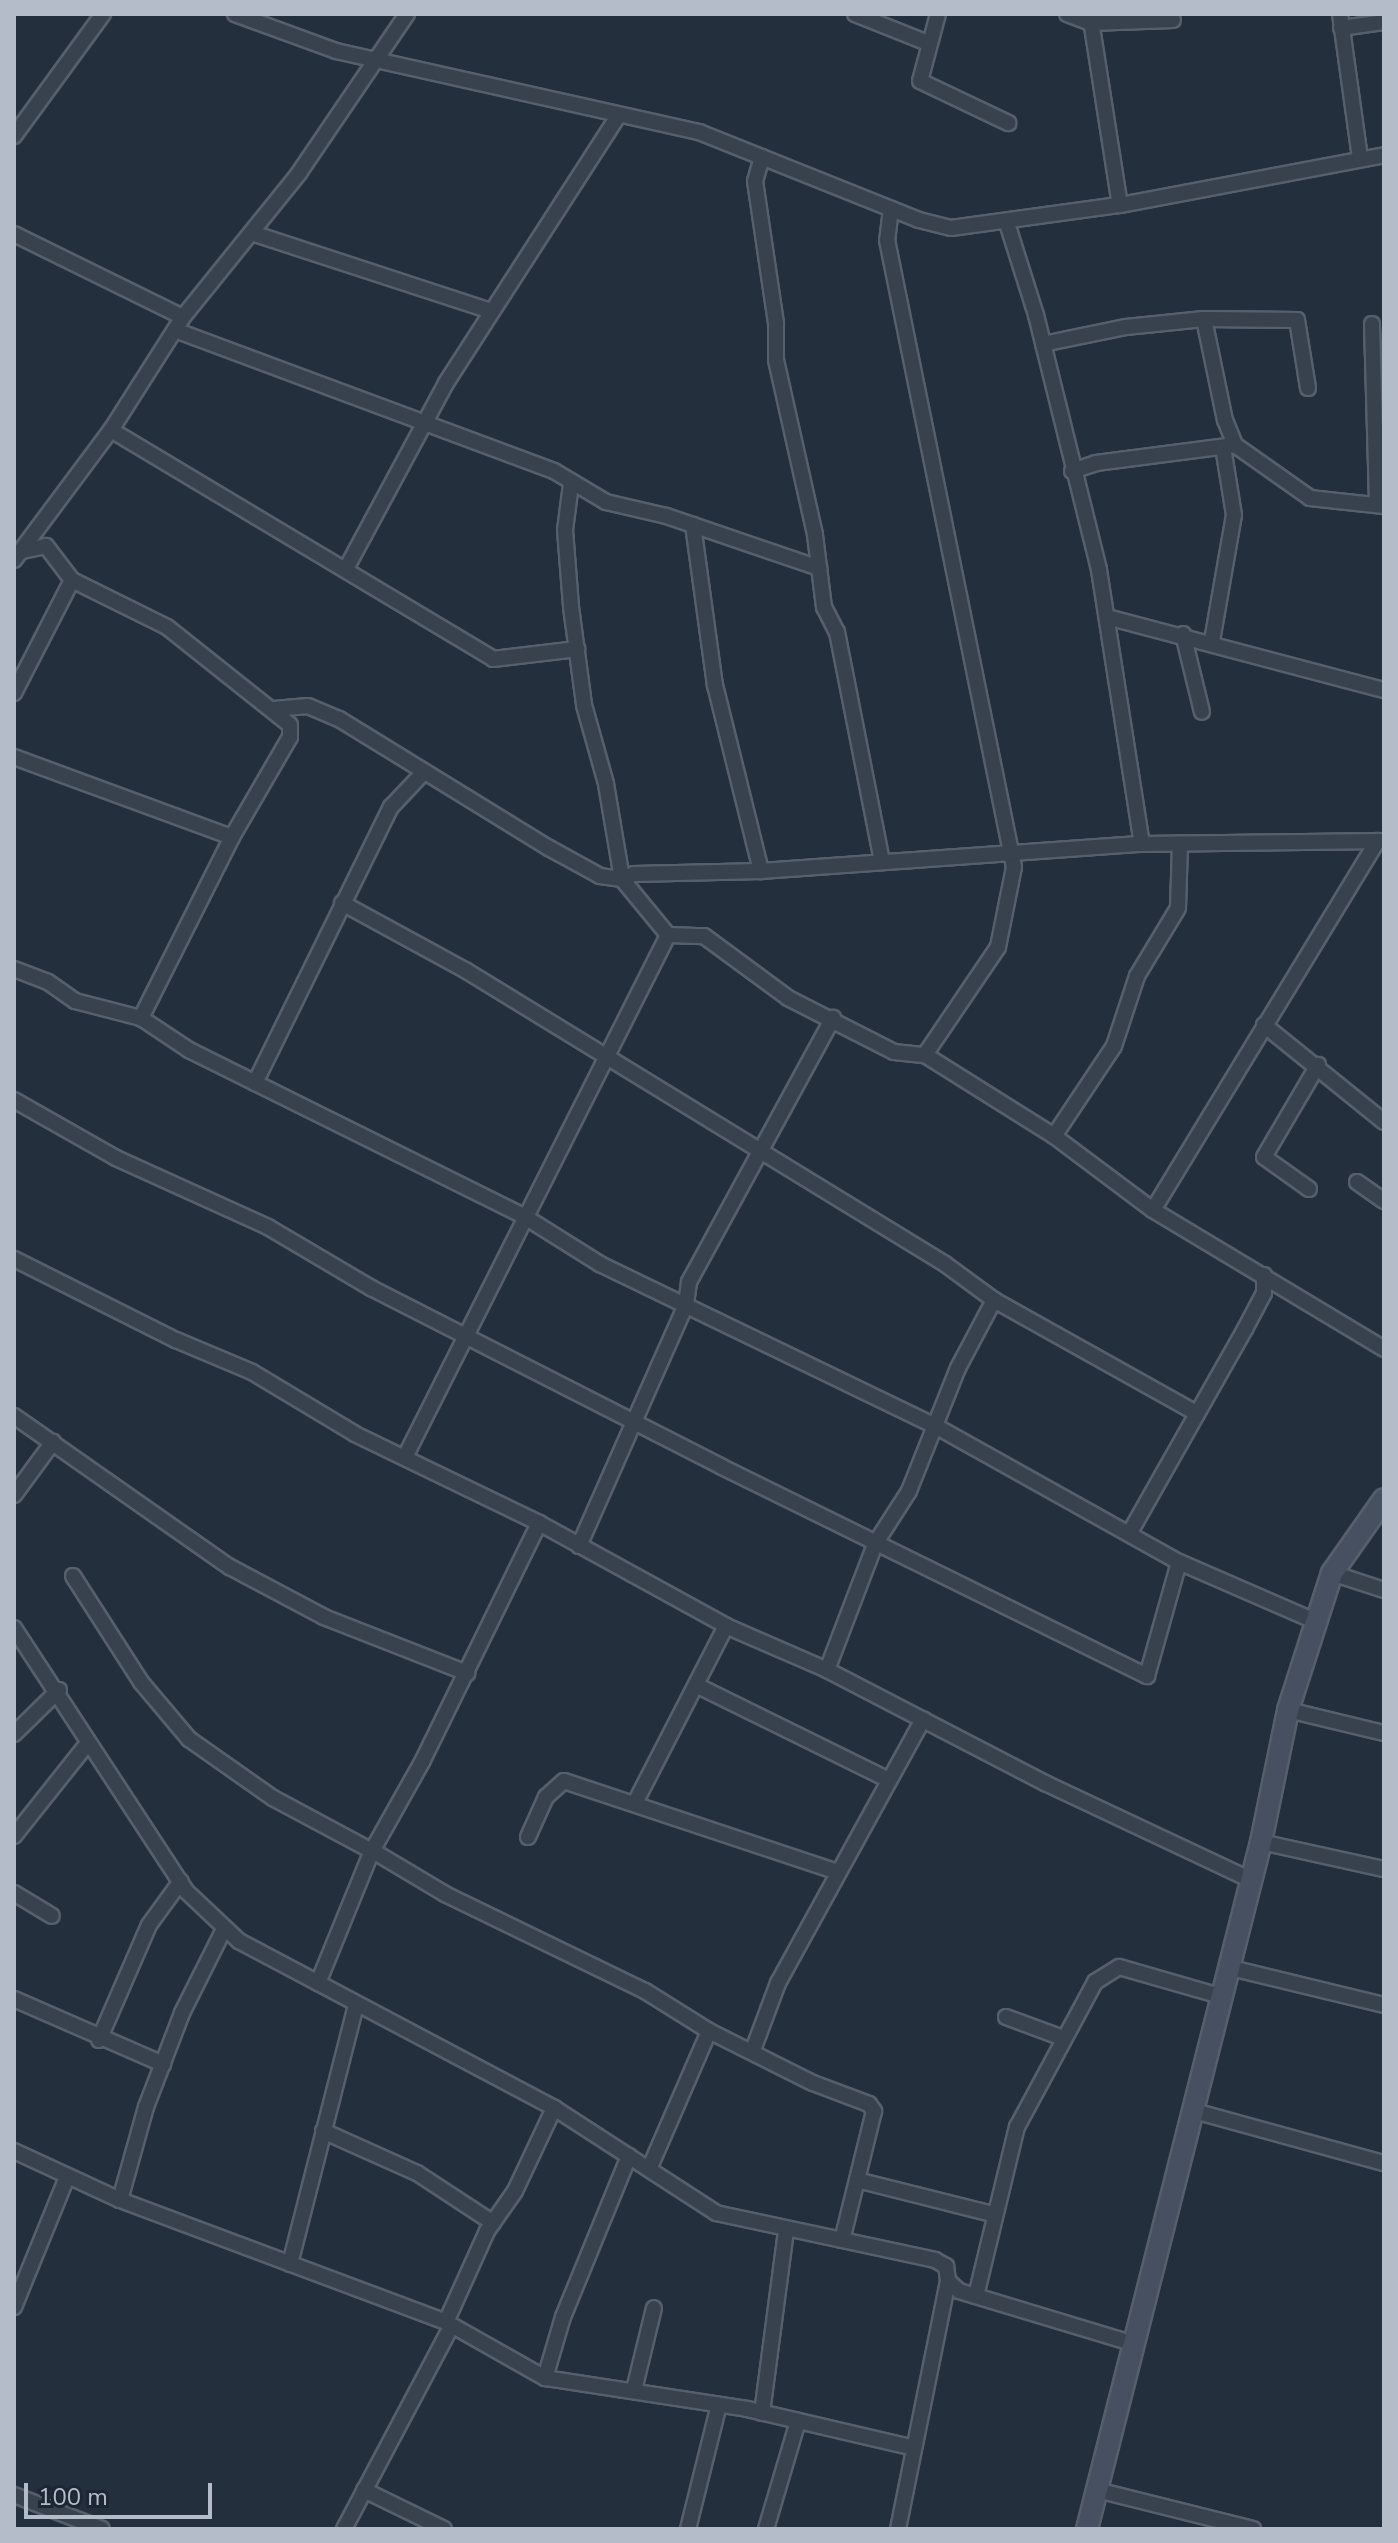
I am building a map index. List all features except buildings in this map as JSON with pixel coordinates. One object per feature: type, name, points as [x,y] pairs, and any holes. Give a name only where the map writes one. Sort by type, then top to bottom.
[{"type":"street","points":[[14,136],[103,14]]},
{"type":"street","points":[[235,14],[336,51],[377,57],[699,132],[891,209],[951,228],[1007,223],[1120,205],[1384,155]]},
{"type":"street","points":[[16,555],[111,430],[179,324],[252,233],[407,14]]},
{"type":"street","points":[[855,14],[928,43]]},
{"type":"street","points":[[938,14],[920,81],[1008,123]]},
{"type":"street","points":[[1067,14],[1091,18],[1173,20]]},
{"type":"street","points":[[1091,18],[1120,205]]},
{"type":"street","points":[[1360,159],[1340,21],[1384,22]]},
{"type":"street","points":[[347,567],[490,311],[619,115]]},
{"type":"street","points":[[762,157],[755,181],[776,324],[776,360],[819,568],[824,607],[837,632],[882,862]]},
{"type":"street","points":[[891,209],[887,240],[902,322],[1012,850],[1010,906],[998,947],[925,1055]]},
{"type":"street","points":[[1007,223],[1043,344],[1107,617],[1142,844]]},
{"type":"street","points":[[252,233],[490,311]]},
{"type":"street","points":[[14,234],[179,324],[554,471],[571,484],[606,502],[693,525],[819,568]]},
{"type":"street","points":[[1043,344],[1126,327],[1204,319],[1297,320],[1308,388]]},
{"type":"street","points":[[1204,319],[1229,446],[1234,515],[1212,641]]},
{"type":"street","points":[[1072,471],[1096,463],[1229,446],[1310,498],[1380,506],[1372,324]]},
{"type":"street","points":[[111,430],[347,567],[493,659],[577,649]]},
{"type":"street","points":[[571,484],[565,530],[577,649],[622,879],[668,935],[704,936],[788,998],[833,1018],[894,1052],[925,1055],[1054,1136],[1153,1210],[1384,1349]]},
{"type":"street","points":[[693,525],[715,685],[761,871]]},
{"type":"street","points":[[16,555],[46,546],[72,580],[167,627],[274,709],[290,725],[290,737],[232,837],[141,1018]]},
{"type":"street","points":[[14,693],[72,580]]},
{"type":"street","points":[[1107,617],[1212,641],[1384,690]]},
{"type":"street","points":[[1183,634],[1202,712]]},
{"type":"street","points":[[274,709],[308,706],[318,710],[600,876],[622,879],[634,874],[761,871],[1012,850],[1142,844],[1381,841]]},
{"type":"street","points":[[14,757],[232,837]]},
{"type":"street","points":[[255,1083],[391,807],[423,773]]},
{"type":"street","points":[[1153,1210],[1264,1025],[1381,841]]},
{"type":"street","points":[[1054,1136],[1114,1046],[1137,976],[1178,908],[1180,844]]},
{"type":"street","points":[[342,903],[477,977],[606,1061],[760,1153],[994,1300],[1196,1413]]},
{"type":"street","points":[[405,1457],[668,935]]},
{"type":"street","points":[[14,969],[48,982],[75,1001],[141,1018],[255,1083],[525,1217],[600,1264],[939,1428],[1179,1562],[1315,1621]]},
{"type":"street","points":[[579,1546],[632,1420],[686,1304],[689,1282],[833,1018]]},
{"type":"street","points":[[1264,1025],[1318,1065],[1384,1122]]},
{"type":"street","points":[[1309,1189],[1264,1155],[1318,1065]]},
{"type":"street","points":[[14,1100],[116,1158],[268,1227],[303,1252],[465,1336],[875,1544],[1147,1676],[1179,1562]]},
{"type":"street","points":[[1357,1182],[1384,1201]]},
{"type":"street","points":[[14,1259],[176,1340],[252,1372],[355,1434],[539,1523],[726,1626],[827,1670],[1251,1880]]},
{"type":"street","points":[[1264,1275],[1264,1293]]},
{"type":"street","points":[[1129,1534],[1264,1293],[1277,1283]]},
{"type":"street","points":[[827,1670],[875,1544],[909,1491],[939,1428],[958,1368],[994,1300]]},
{"type":"street","points":[[14,1416],[250,1578],[324,1617],[467,1673]]},
{"type":"street","points":[[14,1495],[53,1442]]},
{"type":"street","points":[[1087,2529],[1261,1842],[1288,1710],[1332,1573],[1384,1499]]},
{"type":"street","points":[[318,1983],[372,1851],[467,1673],[539,1523]]},
{"type":"street","points":[[1332,1573],[1384,1590]]},
{"type":"street","points":[[73,1576],[141,1682],[189,1739],[273,1798],[445,1894],[645,1991],[709,2031],[753,2050],[813,2083],[869,2104],[874,2111],[842,2240]]},
{"type":"street","points":[[635,1803],[698,1686],[726,1626]]},
{"type":"street","points":[[14,1628],[59,1690],[88,1743],[181,1881],[224,1929],[356,2005],[554,2108],[650,2167],[704,2207],[786,2231],[935,2260],[946,2266],[948,2281],[898,2529]]},
{"type":"street","points":[[698,1686],[887,1779]]},
{"type":"street","points":[[14,1734],[59,1690]]},
{"type":"street","points":[[1288,1710],[1384,1733]]},
{"type":"street","points":[[753,2050],[778,1983],[887,1779],[923,1719]]},
{"type":"street","points":[[14,1836],[88,1743]]},
{"type":"street","points":[[528,1837],[554,1785],[564,1781],[837,1872]]},
{"type":"street","points":[[1261,1842],[1384,1869]]},
{"type":"street","points":[[99,2040],[149,1925],[181,1881]]},
{"type":"street","points":[[14,1893],[52,1916]]},
{"type":"street","points":[[120,2200],[163,2064],[224,1929]]},
{"type":"street","points":[[1227,1967],[1384,2005]]},
{"type":"street","points":[[976,2296],[992,2214],[1017,2127],[1084,1998],[1112,1968],[1220,1996]]},
{"type":"street","points":[[14,1999],[99,2040],[163,2064]]},
{"type":"street","points":[[290,2264],[356,2005]]},
{"type":"street","points":[[1006,2017],[1063,2038]]},
{"type":"street","points":[[650,2167],[709,2031]]},
{"type":"street","points":[[344,2529],[448,2325],[493,2223],[515,2191],[554,2108]]},
{"type":"street","points":[[1191,2110],[1384,2163]]},
{"type":"street","points":[[323,2131],[417,2173],[493,2223]]},
{"type":"street","points":[[14,2151],[120,2200],[448,2325],[545,2378],[604,2390],[634,2390],[762,2413],[914,2448]]},
{"type":"street","points":[[545,2378],[563,2317],[629,2156]]},
{"type":"street","points":[[14,2307],[67,2177]]},
{"type":"street","points":[[857,2180],[992,2214]]},
{"type":"street","points":[[762,2413],[786,2231]]},
{"type":"street","points":[[948,2281],[976,2296],[1134,2344]]},
{"type":"street","points":[[634,2390],[654,2308]]},
{"type":"street","points":[[688,2529],[719,2405]]},
{"type":"street","points":[[766,2529],[798,2421]]},
{"type":"street","points":[[364,2490],[444,2529]]},
{"type":"street","points":[[1097,2490],[1253,2529]]},
{"type":"street","points":[[14,2495],[102,2529]]}]
